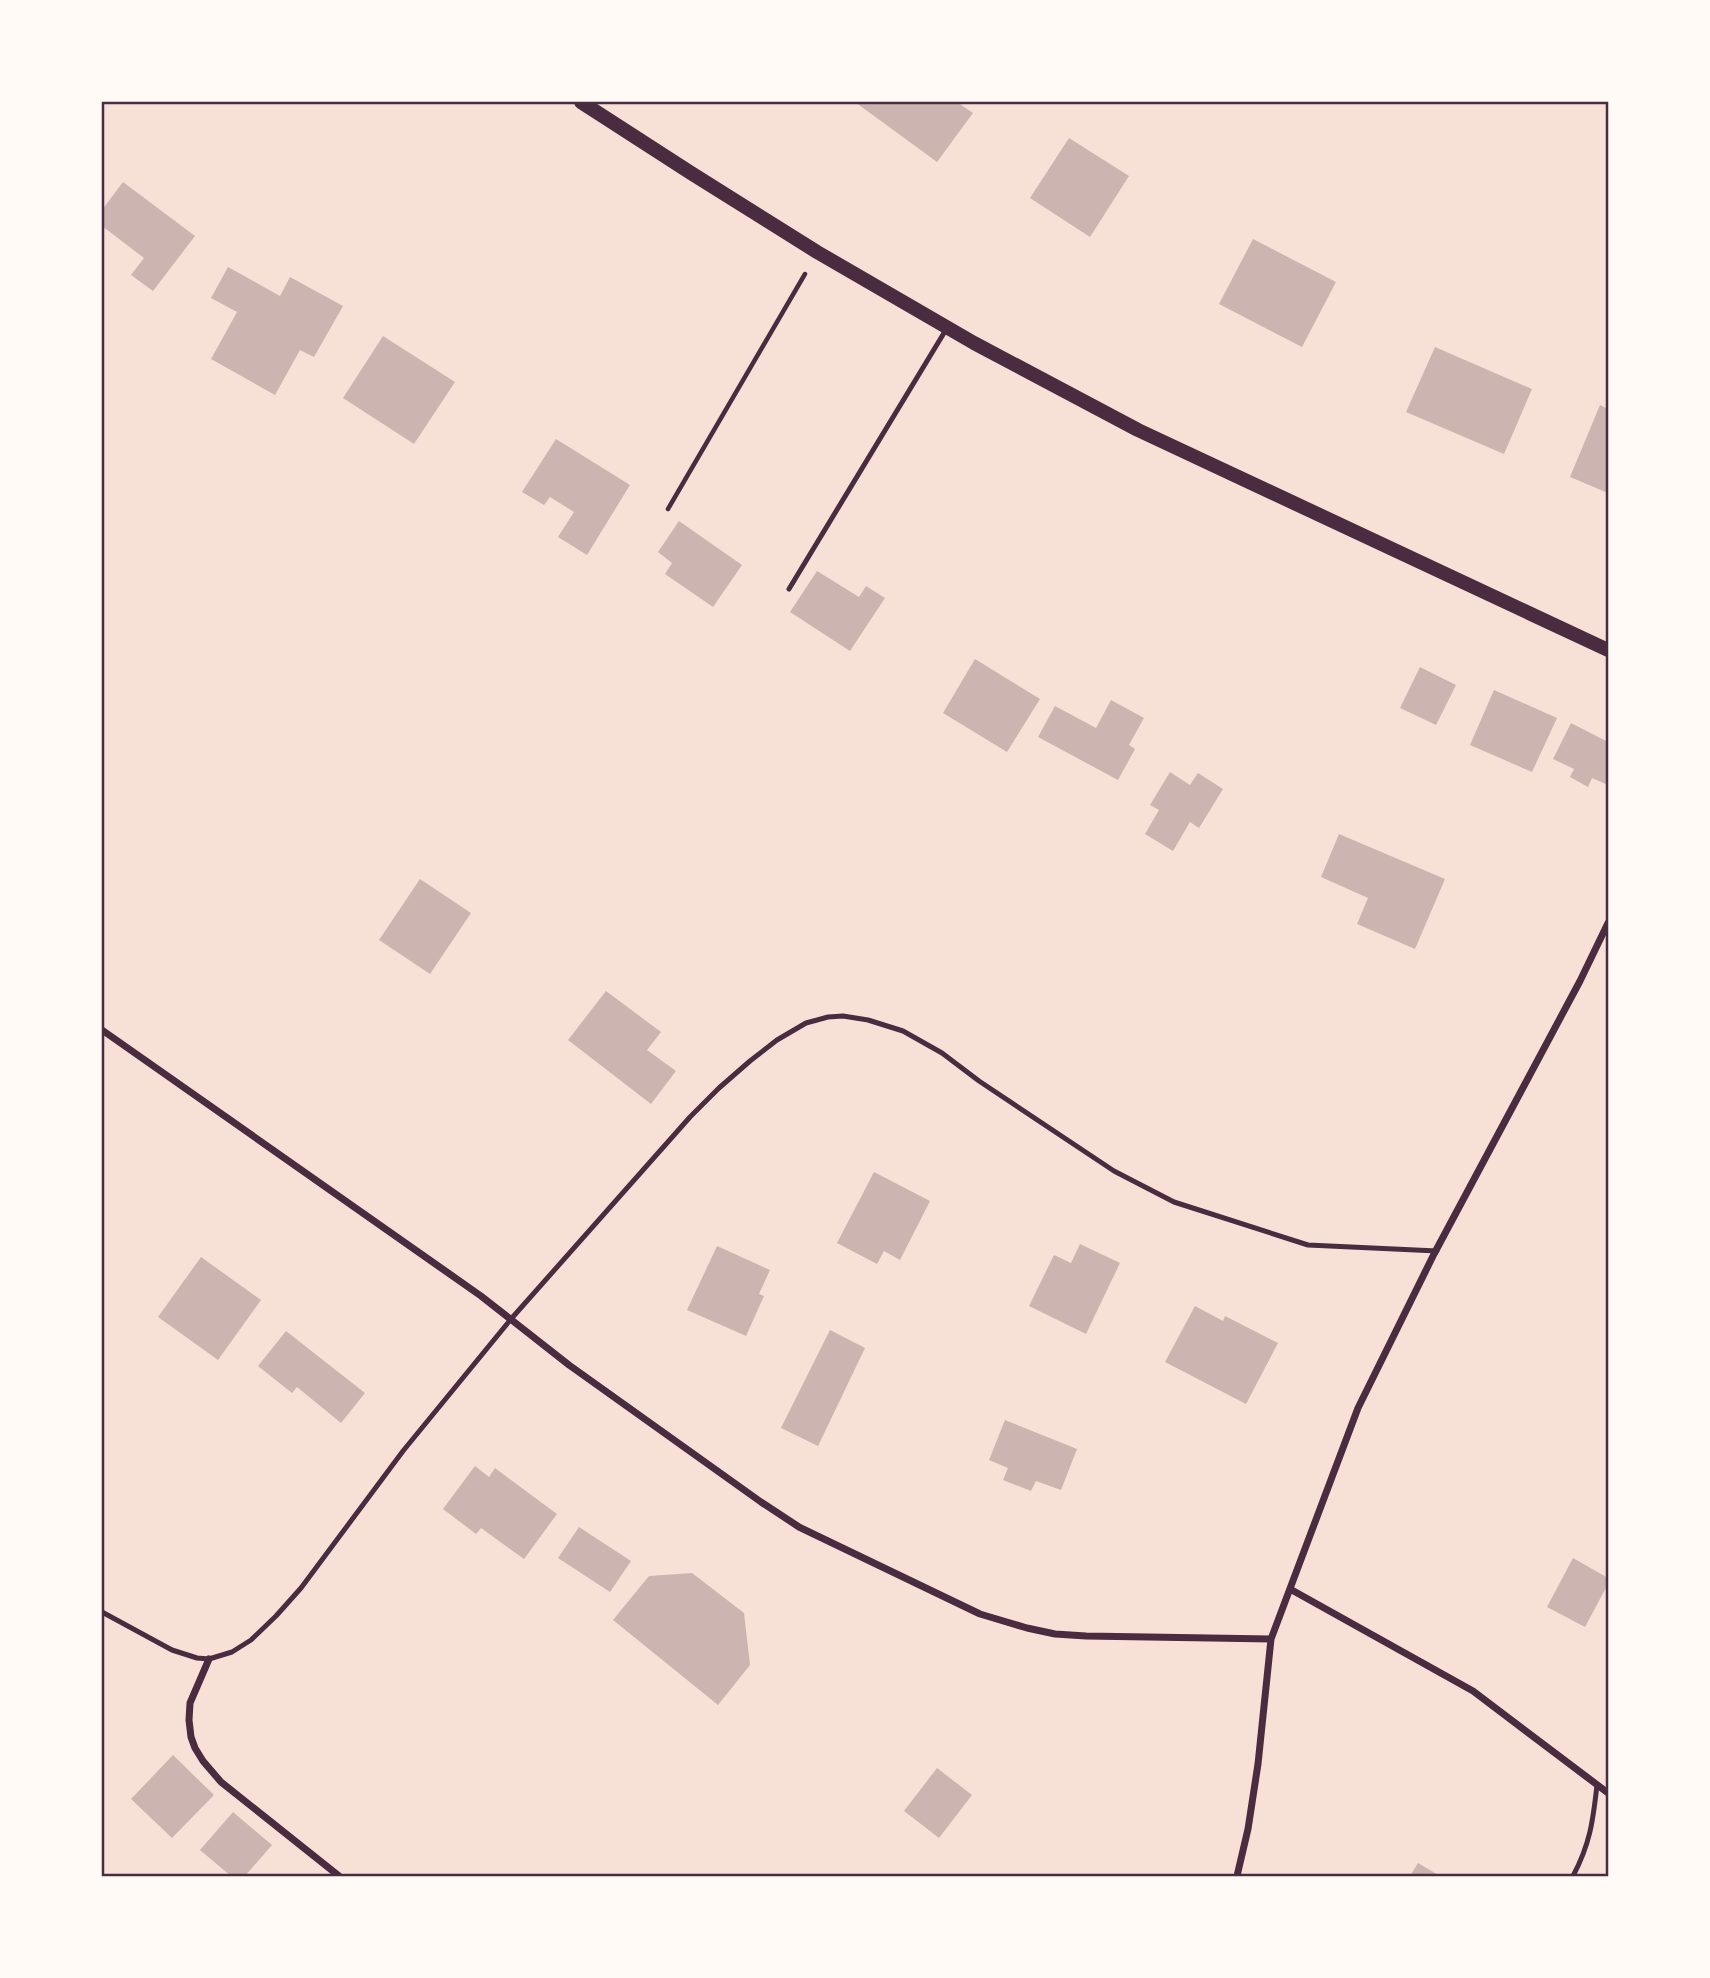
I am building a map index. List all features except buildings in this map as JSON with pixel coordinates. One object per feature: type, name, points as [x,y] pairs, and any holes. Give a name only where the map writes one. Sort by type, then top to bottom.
[{"type":"main road","points":[[581,102],[817,252],[947,328],[1138,430],[1608,650]]},
{"type":"street","points":[[1237,1877],[1258,1764],[1271,1639],[1358,1408],[1608,923]]},
{"type":"street","points":[[102,1030],[481,1296],[634,1412],[799,1527],[980,1614],[1027,1628],[1055,1634],[1271,1639]]},
{"type":"street","points":[[1290,1588],[1473,1691],[1608,1793]]},
{"type":"street","points":[[209,1658],[190,1703],[190,1728],[195,1748],[202,1761],[221,1782],[338,1877]]},
{"type":"lane","points":[[789,589],[947,328]]},
{"type":"lane","points":[[102,1612],[172,1650],[197,1658],[232,1652],[251,1640],[301,1588],[403,1451],[511,1320],[690,1117],[719,1088],[777,1040],[806,1023],[828,1017],[843,1016],[868,1020],[902,1031],[942,1053],[979,1081],[1114,1171],[1174,1202],[1308,1245],[1437,1251]]},
{"type":"lane","points":[[1573,1877],[1584,1856],[1592,1828],[1597,1785]]},
{"type":"path","points":[[668,509],[817,252]]}]
